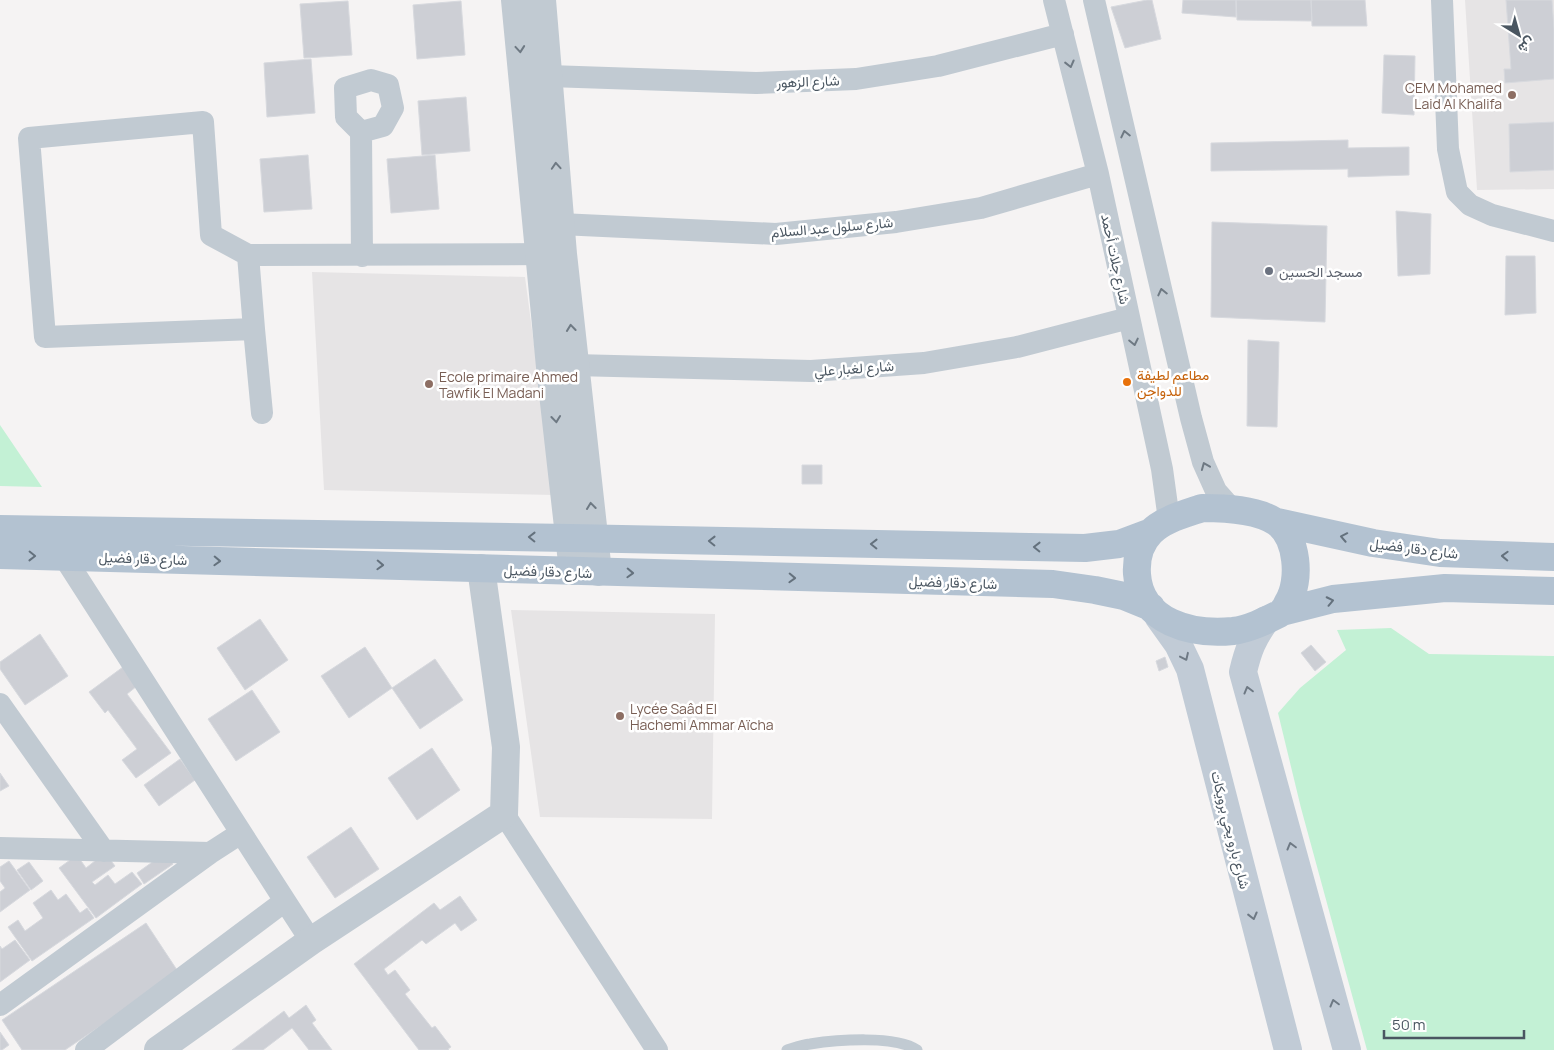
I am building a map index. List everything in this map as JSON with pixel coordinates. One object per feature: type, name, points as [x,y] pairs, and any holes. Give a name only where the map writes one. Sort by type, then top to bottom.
[{"type":"main road","points":[[1347,1050],[1243,672],[1250,645],[1274,616],[1293,594],[1296,576],[1290,538],[1276,522],[1249,512],[1231,508],[1202,508],[1160,526],[1142,546],[1136,561],[1137,580],[1144,598],[1154,612],[1187,629],[1211,632],[1235,630],[1274,616],[1333,599],[1445,588],[1554,591]]},
{"type":"main road","name":"شارع دقار فضيل","points":[[1276,522],[1373,543],[1440,553],[1554,557]]},
{"type":"main road","name":"شارع دقار فضيل","points":[[0,529],[1085,548],[1118,544],[1160,526]]},
{"type":"main road","name":"شارع دقار فضيل","points":[[0,555],[1053,584],[1124,596],[1154,612]]},
{"type":"main road","name":"شارع بارو يحي برويكات","points":[[1154,612],[1178,644],[1190,669],[1288,1050]]},
{"type":"street","points":[[515,0],[551,254],[586,572]]},
{"type":"street","points":[[542,0],[560,224],[551,254],[574,365],[582,538]]},
{"type":"street","name":"شارع جلات أحمد","points":[[1054,0],[1098,174],[1162,470],[1160,526]]},
{"type":"street","points":[[1094,0],[1193,427],[1203,462],[1216,491],[1231,508]]},
{"type":"street","points":[[1442,0],[1448,149],[1458,192],[1470,206],[1492,215],[1554,231]]},
{"type":"street","name":"شارع الزهور","points":[[549,76],[756,83],[856,79],[938,66],[1063,34]]},
{"type":"street","points":[[254,329],[45,337],[29,138],[202,122],[211,235],[248,255],[551,254]]},
{"type":"street","points":[[361,132],[362,256]]},
{"type":"street","name":"شارع سلول عبد السلام","points":[[560,224],[776,234],[896,222],[981,208],[1098,174]]},
{"type":"street","points":[[248,255],[262,413]]},
{"type":"street","name":"شارع لغبار علي","points":[[574,365],[810,371],[924,363],[1017,347],[1129,318]]},
{"type":"street","points":[[47,531],[311,941]]},
{"type":"street","points":[[481,568],[506,747],[504,814],[657,1050]]},
{"type":"street","points":[[0,704],[104,850]]},
{"type":"street","points":[[158,1050],[311,941],[504,814]]},
{"type":"street","points":[[0,1005],[210,852],[241,833]]},
{"type":"street","points":[[0,848],[210,852]]},
{"type":"street","points":[[86,1050],[285,901]]},
{"type":"lane","points":[[787,1050],[808,1044],[867,1040],[897,1042],[910,1045],[917,1050]]},
{"type":"shaded area","name":"CEM Mohamed Laid Al Khalifa","points":[[1465,0],[1554,0],[1554,189],[1477,190]]},
{"type":"shaded area","name":"Ecole primaire Ahmed Tawfik El Madani","points":[[312,272],[525,277],[554,495],[324,490]]},
{"type":"shaded area","name":"Lycée Saâd El Hachemi Ammar Aïcha","points":[[511,610],[715,614],[712,819],[540,817]]},
{"type":"green space","points":[[0,425],[42,487],[0,486]]},
{"type":"green space","points":[[1391,628],[1429,654],[1554,656],[1554,1050],[1367,1050],[1301,808],[1278,713],[1300,688],[1346,650],[1337,630]]},
{"type":"building","points":[[1152,0],[1161,39],[1125,48],[1111,7]]},
{"type":"building","points":[[1183,0],[1236,0],[1236,17],[1182,13]]},
{"type":"building","points":[[1236,0],[1311,0],[1312,21],[1237,20]]},
{"type":"building","points":[[1311,0],[1365,0],[1367,26],[1312,26]]},
{"type":"building","points":[[1506,0],[1552,0],[1554,79],[1505,83],[1504,69],[1511,69]]},
{"type":"building","points":[[348,1],[352,55],[304,58],[300,4]]},
{"type":"building","points":[[461,1],[465,55],[417,59],[413,5]]},
{"type":"building","points":[[1384,55],[1415,56],[1414,115],[1382,113]]},
{"type":"building","points":[[311,59],[315,113],[267,117],[264,63]]},
{"type":"building","points":[[466,97],[470,151],[422,155],[418,101]]},
{"type":"building","points":[[1554,122],[1554,170],[1510,172],[1509,124]]},
{"type":"building","points":[[1348,140],[1348,148],[1409,147],[1409,175],[1348,177],[1348,169],[1211,171],[1211,143]]},
{"type":"building","points":[[308,155],[312,209],[264,212],[260,159]]},
{"type":"building","points":[[435,155],[439,209],[391,213],[387,159]]},
{"type":"building","points":[[1396,211],[1431,214],[1430,274],[1398,276]]},
{"type":"building","name":"مسجد الحسين","points":[[1212,222],[1327,226],[1325,322],[1211,317]]},
{"type":"building","points":[[1506,256],[1535,256],[1536,313],[1505,315]]},
{"type":"building","points":[[1248,340],[1279,342],[1277,427],[1247,426]]},
{"type":"building","points":[[802,465],[822,465],[822,484],[802,484]]},
{"type":"building","points":[[260,619],[288,660],[245,690],[217,648]]},
{"type":"building","points":[[40,634],[68,676],[25,705],[0,669],[0,662]]},
{"type":"building","points":[[1311,645],[1326,662],[1315,671],[1301,653]]},
{"type":"building","points":[[365,647],[392,688],[349,718],[321,676]]},
{"type":"building","points":[[1165,657],[1168,667],[1159,671],[1156,661]]},
{"type":"building","points":[[435,659],[463,700],[420,729],[392,688]]},
{"type":"building","points":[[123,667],[137,686],[127,694],[171,753],[136,778],[122,760],[137,749],[108,710],[105,713],[89,692]]},
{"type":"building","points":[[252,690],[280,732],[236,761],[208,719]]},
{"type":"building","points":[[432,748],[460,790],[417,820],[388,778]]},
{"type":"building","points":[[180,759],[195,780],[159,806],[144,785]]},
{"type":"building","points":[[0,773],[9,786],[0,791]]},
{"type":"building","points":[[351,827],[379,869],[335,898],[307,857]]},
{"type":"building","points":[[105,853],[115,866],[92,882],[95,885],[108,875],[115,884],[132,872],[142,884],[96,918],[59,868],[77,855],[86,868]]},
{"type":"building","points":[[165,853],[173,864],[144,884],[137,873]]},
{"type":"building","points":[[9,861],[30,890],[0,912],[0,892],[5,888],[0,881],[0,867]]},
{"type":"building","points":[[29,862],[43,881],[31,890],[17,870]]},
{"type":"building","points":[[51,890],[58,900],[66,894],[80,913],[87,908],[94,918],[32,961],[8,927],[18,920],[25,931],[43,918],[33,903]]},
{"type":"building","points":[[460,896],[477,920],[461,931],[455,923],[426,944],[422,940],[384,969],[388,975],[395,970],[410,990],[405,994],[432,1028],[435,1026],[451,1047],[449,1050],[419,1050],[354,964],[434,903],[440,910]]},
{"type":"building","points":[[146,923],[179,973],[65,1050],[22,1050],[2,1020]]},
{"type":"building","points":[[15,940],[30,960],[0,982],[0,946],[2,949]]},
{"type":"building","points":[[306,1005],[316,1020],[312,1023],[332,1050],[309,1050],[292,1028],[263,1050],[232,1050],[284,1011],[289,1018]]},
{"type":"building","points":[[0,1032],[9,1045],[2,1050],[0,1050]]},
{"type":"place","name":"CEM Mohamed Laid Al Khalifa","points":[[1512,95]]},
{"type":"place","name":"مسجد الحسين","points":[[1269,271]]},
{"type":"place","name":"مطاعم لطيفة للدواجن","points":[[1127,382]]},
{"type":"place","name":"Ecole primaire Ahmed Tawfik El Madani","points":[[429,384]]},
{"type":"place","name":"Lycée Saâd El Hachemi Ammar Aïcha","points":[[620,716]]}]
